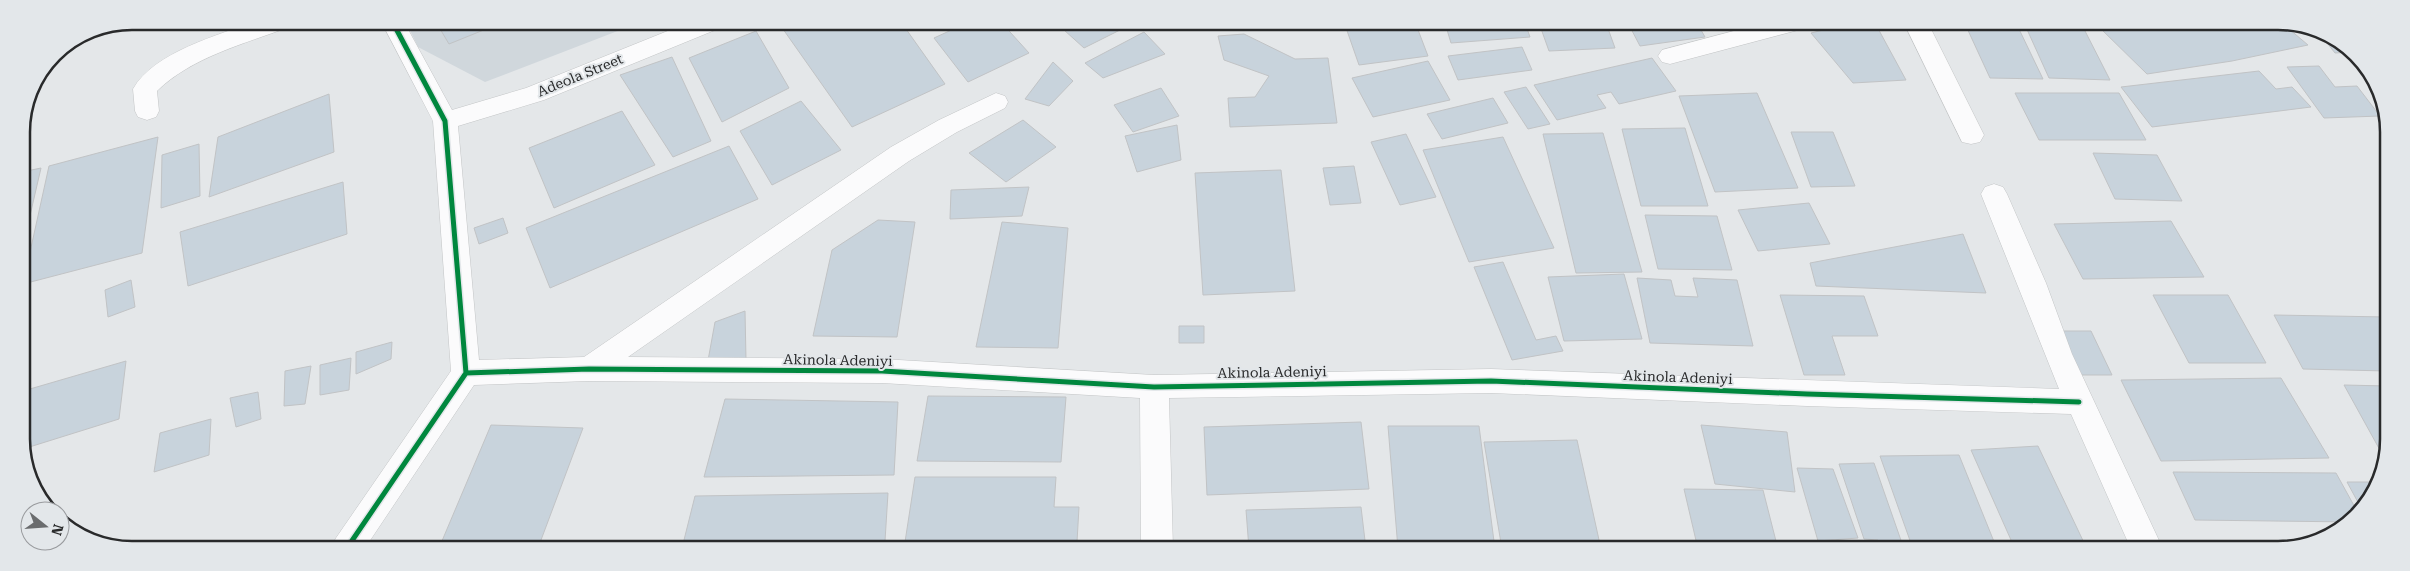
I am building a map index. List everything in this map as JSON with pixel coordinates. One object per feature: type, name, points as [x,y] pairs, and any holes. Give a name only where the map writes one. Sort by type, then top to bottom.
[{"type":"street","points":[[147,111],[145,89],[156,76],[196,55],[258,30]]},
{"type":"street","points":[[352,541],[466,373],[445,121],[396,30]]},
{"type":"street","name":"Adeola Street","points":[[445,121],[535,94],[692,30]]},
{"type":"street","points":[[1670,56],[1768,30]]},
{"type":"street","points":[[1919,30],[1971,135]]},
{"type":"street","points":[[589,369],[900,154],[948,126],[996,102]]},
{"type":"street","points":[[1994,194],[2015,241],[2058,354],[2143,541]]},
{"type":"street","name":"Akinola Adeniyi","points":[[466,373],[589,369],[882,371],[1154,387],[1188,384],[1491,381],[1807,394],[2079,402]]},
{"type":"street","points":[[1154,387],[1157,541]]},
{"type":"shaded area","points":[[410,30],[620,30],[485,82],[418,47]]},
{"type":"building","points":[[441,30],[484,30],[449,44]]},
{"type":"building","points":[[784,30],[907,30],[945,84],[852,127]]},
{"type":"building","points":[[952,30],[1008,30],[1029,53],[968,82],[934,38]]},
{"type":"building","points":[[1064,30],[1120,30],[1084,48]]},
{"type":"building","points":[[1347,30],[1418,30],[1428,56],[1359,65]]},
{"type":"building","points":[[1447,30],[1528,30],[1530,37],[1451,43]]},
{"type":"building","points":[[1542,30],[1609,30],[1615,48],[1549,51]]},
{"type":"building","points":[[1632,30],[1701,30],[1705,37],[1640,46]]},
{"type":"building","points":[[1823,30],[1879,30],[1906,80],[1853,83],[1811,33]]},
{"type":"building","points":[[1968,30],[2019,30],[2043,79],[1990,78]]},
{"type":"building","points":[[2027,30],[2085,30],[2110,80],[2049,78]]},
{"type":"building","points":[[2102,30],[2284,30],[2292,31],[2308,45],[2232,61],[2147,74]]},
{"type":"building","points":[[756,31],[789,88],[722,122],[689,58]]},
{"type":"building","points":[[1144,32],[1165,54],[1103,78],[1085,63]]},
{"type":"building","points":[[1244,34],[1295,59],[1328,58],[1337,123],[1230,127],[1228,98],[1255,97],[1269,76],[1224,60],[1218,36]]},
{"type":"building","points":[[2327,43],[2342,53],[2335,53]]},
{"type":"building","points":[[1522,47],[1532,70],[1458,80],[1448,56]]},
{"type":"building","points":[[672,57],[711,141],[673,157],[620,75]]},
{"type":"building","points":[[1652,58],[1676,91],[1619,104],[1611,92],[1597,95],[1606,108],[1557,120],[1534,85]]},
{"type":"building","points":[[1428,61],[1450,100],[1373,117],[1352,78]]},
{"type":"building","points":[[1053,62],[1073,81],[1049,106],[1025,99]]},
{"type":"building","points":[[2319,66],[2335,87],[2357,86],[2379,116],[2324,118],[2287,67]]},
{"type":"building","points":[[2259,71],[2276,89],[2292,87],[2311,107],[2152,127],[2121,87]]},
{"type":"building","points":[[1526,87],[1550,124],[1528,129],[1504,92]]},
{"type":"building","points":[[1161,88],[1179,116],[1133,132],[1114,105]]},
{"type":"building","points":[[1757,93],[1798,188],[1715,192],[1679,96]]},
{"type":"building","points":[[2015,93],[2119,93],[2146,140],[2039,140]]},
{"type":"building","points":[[329,94],[334,152],[209,197],[218,137]]},
{"type":"building","points":[[1493,98],[1508,123],[1442,139],[1427,114]]},
{"type":"building","points":[[801,101],[841,150],[772,185],[740,131]]},
{"type":"building","points":[[622,111],[655,165],[554,208],[529,148]]},
{"type":"building","points":[[1023,120],[1056,147],[1006,182],[969,153]]},
{"type":"building","points":[[1177,125],[1181,160],[1137,172],[1125,136]]},
{"type":"building","points":[[1685,128],[1708,206],[1641,206],[1622,129]]},
{"type":"building","points":[[1791,132],[1833,132],[1855,186],[1811,187]]},
{"type":"building","points":[[1603,133],[1642,272],[1576,273],[1543,134]]},
{"type":"building","points":[[1406,134],[1436,197],[1400,205],[1371,142]]},
{"type":"building","points":[[158,137],[142,253],[30,282],[30,252],[49,166]]},
{"type":"building","points":[[1503,137],[1554,248],[1469,262],[1423,150]]},
{"type":"building","points":[[199,144],[200,196],[161,208],[162,155]]},
{"type":"building","points":[[729,146],[758,199],[550,288],[526,228]]},
{"type":"building","points":[[2093,153],[2157,155],[2182,201],[2115,199]]},
{"type":"building","points":[[1354,166],[1361,203],[1330,205],[1323,168]]},
{"type":"building","points":[[41,168],[30,215],[30,170]]},
{"type":"building","points":[[1281,170],[1295,291],[1203,295],[1195,173]]},
{"type":"building","points":[[343,182],[347,234],[188,286],[180,232]]},
{"type":"building","points":[[1029,187],[1022,216],[950,219],[951,190]]},
{"type":"building","points":[[1809,203],[1830,244],[1758,251],[1738,210]]},
{"type":"building","points":[[1645,215],[1717,216],[1732,270],[1658,269]]},
{"type":"building","points":[[503,218],[508,233],[479,244],[474,228]]},
{"type":"building","points":[[878,220],[915,222],[897,337],[813,336],[832,250]]},
{"type":"building","points":[[2171,221],[2204,277],[2083,279],[2054,224]]},
{"type":"building","points":[[1002,222],[1068,228],[1058,348],[976,347]]},
{"type":"building","points":[[1963,234],[1986,293],[1816,286],[1810,263]]},
{"type":"building","points":[[1503,262],[1536,340],[1556,336],[1563,351],[1512,360],[1474,267]]},
{"type":"building","points":[[1624,274],[1642,339],[1564,341],[1548,277]]},
{"type":"building","points":[[1637,278],[1671,280],[1675,296],[1698,297],[1693,278],[1737,280],[1753,346],[1650,343]]},
{"type":"building","points":[[131,280],[135,307],[108,317],[105,290]]},
{"type":"building","points":[[1780,295],[1864,296],[1878,336],[1832,336],[1845,375],[1804,375]]},
{"type":"building","points":[[2153,295],[2228,295],[2266,363],[2189,363]]},
{"type":"building","points":[[745,311],[746,360],[707,366],[715,322]]},
{"type":"building","points":[[2274,315],[2380,317],[2380,371],[2303,369]]},
{"type":"building","points":[[1179,326],[1204,326],[1204,343],[1179,343]]},
{"type":"building","points":[[2059,331],[2091,331],[2112,375],[2079,375]]},
{"type":"building","points":[[392,342],[391,359],[356,374],[356,352]]},
{"type":"building","points":[[351,358],[349,390],[320,395],[320,365]]},
{"type":"building","points":[[126,361],[119,419],[30,447],[30,389]]},
{"type":"building","points":[[311,366],[305,404],[284,406],[285,371]]},
{"type":"building","points":[[2281,378],[2329,458],[2161,461],[2121,380]]},
{"type":"building","points":[[2344,385],[2380,386],[2379,449]]},
{"type":"building","points":[[258,392],[261,419],[236,427],[230,398]]},
{"type":"building","points":[[928,396],[1066,397],[1061,462],[917,461]]},
{"type":"building","points":[[725,399],[898,402],[894,475],[704,477]]},
{"type":"building","points":[[211,419],[209,455],[154,472],[160,433]]},
{"type":"building","points":[[1361,422],[1369,489],[1207,495],[1204,427]]},
{"type":"building","points":[[491,425],[583,428],[541,541],[442,541]]},
{"type":"building","points":[[1701,425],[1787,432],[1795,492],[1715,484]]},
{"type":"building","points":[[1388,426],[1479,426],[1494,541],[1397,541]]},
{"type":"building","points":[[1577,440],[1599,541],[1501,541],[1484,442]]},
{"type":"building","points":[[2038,446],[2083,541],[2011,541],[1971,450]]},
{"type":"building","points":[[1959,455],[1994,541],[1910,541],[1880,456]]},
{"type":"building","points":[[1874,463],[1901,541],[1864,539],[1839,464]]},
{"type":"building","points":[[1797,468],[1833,469],[1858,538],[1818,541]]},
{"type":"building","points":[[2173,472],[2336,473],[2355,506],[2338,522],[2195,520]]},
{"type":"building","points":[[915,477],[1056,477],[1054,507],[1079,507],[1077,541],[905,541]]},
{"type":"building","points":[[2347,482],[2370,482],[2363,496],[2358,502]]},
{"type":"building","points":[[1684,489],[1763,490],[1776,541],[1696,541]]},
{"type":"building","points":[[888,493],[885,541],[684,541],[695,496]]},
{"type":"building","points":[[1361,507],[1365,541],[1248,541],[1246,510]]},
{"type":"cycle path","points":[[352,541],[466,373],[445,121],[397,30]]},
{"type":"cycle path","points":[[466,373],[589,369],[882,371],[1154,387],[1491,381],[1807,394],[2079,402]]}]
